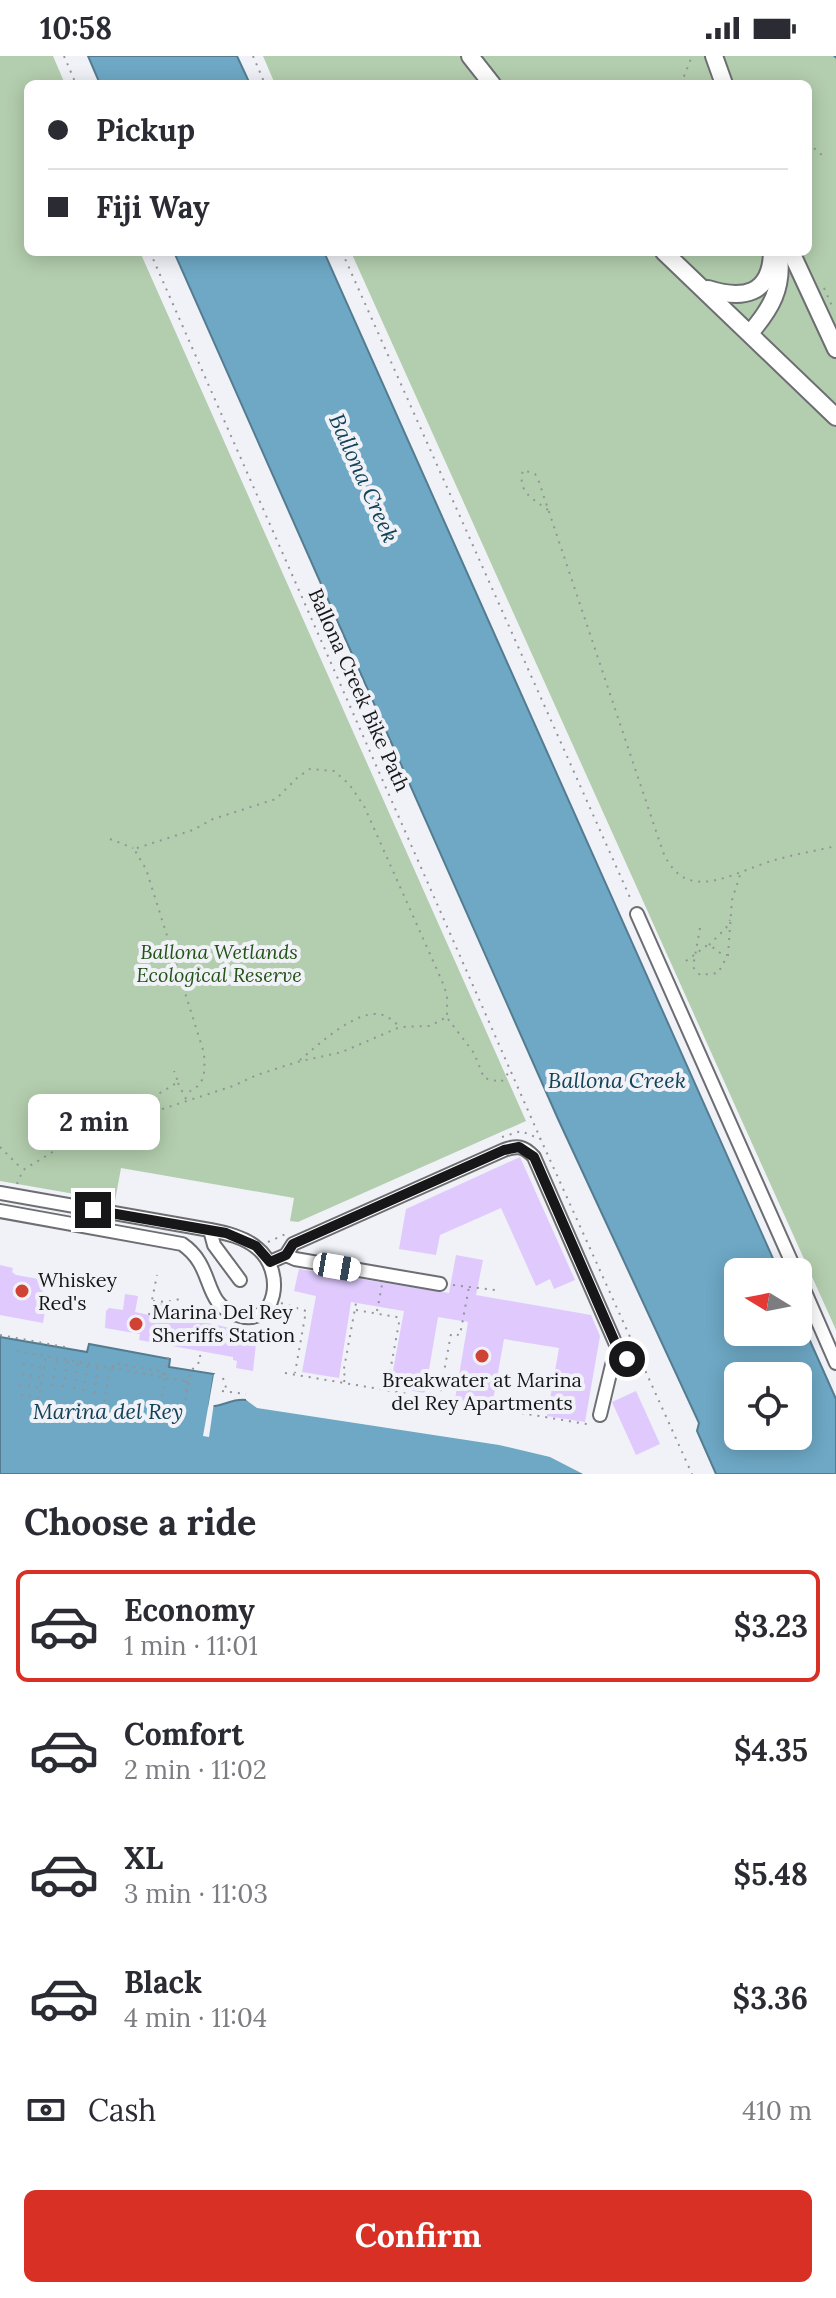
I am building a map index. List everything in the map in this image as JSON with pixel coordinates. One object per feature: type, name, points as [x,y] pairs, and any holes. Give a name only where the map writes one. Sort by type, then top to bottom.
[{"type":"main road","points":[[470,56],[489,80]]},
{"type":"main road","points":[[714,56],[723,80]]},
{"type":"main road","points":[[668,256],[836,417]]},
{"type":"main road","points":[[702,287],[727,295],[751,292],[768,279],[774,256]]},
{"type":"main road","points":[[750,333],[776,297],[781,270],[776,256]]},
{"type":"main road","points":[[793,256],[836,349]]},
{"type":"street","points":[[637,914],[790,1258]]},
{"type":"street","points":[[270,1262],[286,1255],[293,1244],[504,1150],[517,1146],[523,1148],[534,1157],[624,1357],[612,1365],[600,1415]]},
{"type":"street","points":[[0,1193],[15,1195],[210,1230],[238,1238],[256,1246],[270,1262],[275,1279],[272,1299],[256,1315],[240,1316],[216,1301],[199,1260],[182,1244],[6,1212],[15,1195]]},
{"type":"street","points":[[210,1230],[214,1245],[240,1280]]},
{"type":"street","points":[[286,1255],[440,1284]]},
{"type":"street","points":[[812,1308],[836,1363]]},
{"type":"path","points":[[64,56],[74,80]]},
{"type":"path","points":[[253,56],[263,80]]},
{"type":"path","points":[[683,80],[692,56]]},
{"type":"path","points":[[812,146],[822,155]]},
{"type":"path","name":"Ballona Creek Bike Path","points":[[152,256],[541,1140],[692,1474]]},
{"type":"path","points":[[344,256],[637,914]]},
{"type":"path","points":[[548,510],[522,489],[520,481],[523,470],[535,474],[538,479],[668,863],[680,876],[694,882],[713,881],[776,859],[836,846]]},
{"type":"path","points":[[134,849],[276,799],[310,769],[334,771],[349,784],[364,806],[381,841],[442,981],[447,995],[447,1017],[474,1053],[484,1078],[501,1082],[510,1070]]},
{"type":"path","points":[[110,839],[134,849],[146,869],[204,1053],[202,1081],[197,1089],[184,1094]]},
{"type":"path","points":[[700,928],[693,957],[695,972],[711,975],[723,967],[728,955],[732,900],[741,871]]},
{"type":"path","points":[[686,961],[718,937],[731,919]]},
{"type":"path","points":[[706,946],[728,955]]},
{"type":"path","points":[[297,1062],[362,1016],[371,1013],[386,1015],[400,1027]]},
{"type":"path","points":[[15,1195],[23,1170],[79,1136],[297,1062],[342,1052],[400,1027],[430,1026],[447,1017]]},
{"type":"path","points":[[174,1071],[187,1101]]},
{"type":"path","points":[[156,1110],[160,1093],[178,1082]]},
{"type":"path","points":[[0,1147],[23,1170]]},
{"type":"path","points":[[377,1312],[384,1274]]},
{"type":"path","points":[[149,1315],[157,1275]]},
{"type":"path","points":[[440,1284],[495,1290]]},
{"type":"path","points":[[439,1400],[451,1334],[460,1335],[469,1287]]},
{"type":"path","points":[[152,1301],[166,1302],[180,1299],[181,1296]]},
{"type":"path","points":[[272,1299],[306,1311],[295,1374]]},
{"type":"path","points":[[344,1383],[356,1303]]},
{"type":"path","points":[[206,1322],[207,1309]]},
{"type":"path","points":[[354,1310],[401,1318],[388,1383],[383,1381],[381,1390]]},
{"type":"path","points":[[0,1335],[65,1347]]},
{"type":"path","points":[[17,1351],[188,1382]]},
{"type":"path","points":[[187,1398],[184,1395],[191,1371],[201,1360],[199,1351]]},
{"type":"path","points":[[158,1420],[169,1353]]},
{"type":"path","points":[[21,1395],[39,1398],[46,1356]]},
{"type":"path","points":[[52,1386],[57,1358]]},
{"type":"path","points":[[63,1387],[69,1360]]},
{"type":"path","points":[[74,1389],[79,1362]]},
{"type":"path","points":[[23,1364],[44,1368]]},
{"type":"path","points":[[83,1391],[89,1364]]},
{"type":"path","points":[[103,1410],[112,1368],[116,1364],[164,1372],[164,1377]]},
{"type":"path","points":[[94,1393],[98,1365]]},
{"type":"path","points":[[285,1373],[592,1426],[600,1415]]},
{"type":"path","points":[[22,1374],[43,1378]]},
{"type":"path","points":[[223,1378],[227,1391]]},
{"type":"path","points":[[181,1424],[188,1382]]},
{"type":"path","points":[[20,1384],[41,1388]]},
{"type":"path","points":[[222,1391],[246,1394]]},
{"type":"green space","name":"Ballona Wetlands Ecological Reserve","points":[[0,56],[53,56],[63,80],[24,80],[24,256],[142,256],[526,1121],[298,1222],[290,1221],[294,1198],[121,1168],[115,1201],[0,1181]]},
{"type":"green space","points":[[263,56],[836,56],[836,1330],[812,1277],[812,1258],[804,1258],[353,256],[812,256],[812,80],[273,80]]},
{"type":"water","points":[[88,56],[237,56],[248,80],[98,80]]},
{"type":"water","name":"Ballona Creek","points":[[176,256],[326,256],[773,1258],[724,1258],[724,1346],[812,1345],[836,1399],[836,1474],[716,1474],[697,1431],[699,1423],[558,1119]]},
{"type":"water","name":"Marina del Rey","points":[[0,1337],[87,1352],[89,1344],[170,1359],[169,1367],[214,1374],[209,1406],[246,1400],[554,1453],[595,1474],[0,1474]]},
{"type":"pier","points":[[214,1374],[218,1375],[209,1437],[203,1436]]},
{"type":"pier","points":[[246,1396],[504,1436],[555,1450],[597,1470],[599,1474],[583,1474],[550,1457],[499,1445],[257,1408],[246,1400]]},
{"type":"building","points":[[520,1157],[575,1280],[554,1289],[550,1279],[536,1286],[501,1208],[440,1235],[436,1255],[399,1249],[406,1209]]},
{"type":"building","points":[[456,1255],[483,1260],[476,1295],[591,1315],[600,1336],[585,1422],[547,1416],[559,1348],[504,1339],[492,1406],[455,1399],[468,1322],[438,1317],[425,1393],[390,1387],[404,1311],[351,1302],[339,1378],[302,1372],[316,1296],[294,1291],[299,1269],[449,1293]]},
{"type":"building","name":"Whiskey Red's","points":[[0,1265],[13,1268],[12,1272],[16,1275],[44,1280],[42,1299],[46,1305],[43,1323],[0,1315]]},
{"type":"building","name":"Marina Del Rey Sheriffs Station","points":[[125,1294],[138,1296],[135,1312],[153,1316],[155,1302],[170,1305],[167,1318],[185,1321],[187,1312],[195,1313],[194,1320],[257,1334],[253,1371],[236,1368],[237,1361],[233,1357],[139,1340],[140,1334],[105,1328],[106,1311],[109,1308],[123,1310]]},
{"type":"building","points":[[636,1391],[660,1444],[636,1455],[612,1402]]},
{"type":"place","name":"Whiskey Red's","points":[[22,1291]]},
{"type":"place","name":"Marina Del Rey Sheriffs Station","points":[[136,1324]]},
{"type":"place","name":"Breakwater at Marina del Rey Apartments","points":[[482,1356]]},
{"type":"route","points":[[93,1210],[226,1233],[256,1246],[270,1262],[286,1255],[293,1244],[504,1150],[519,1147],[534,1157],[621,1356],[627,1359]]}]
